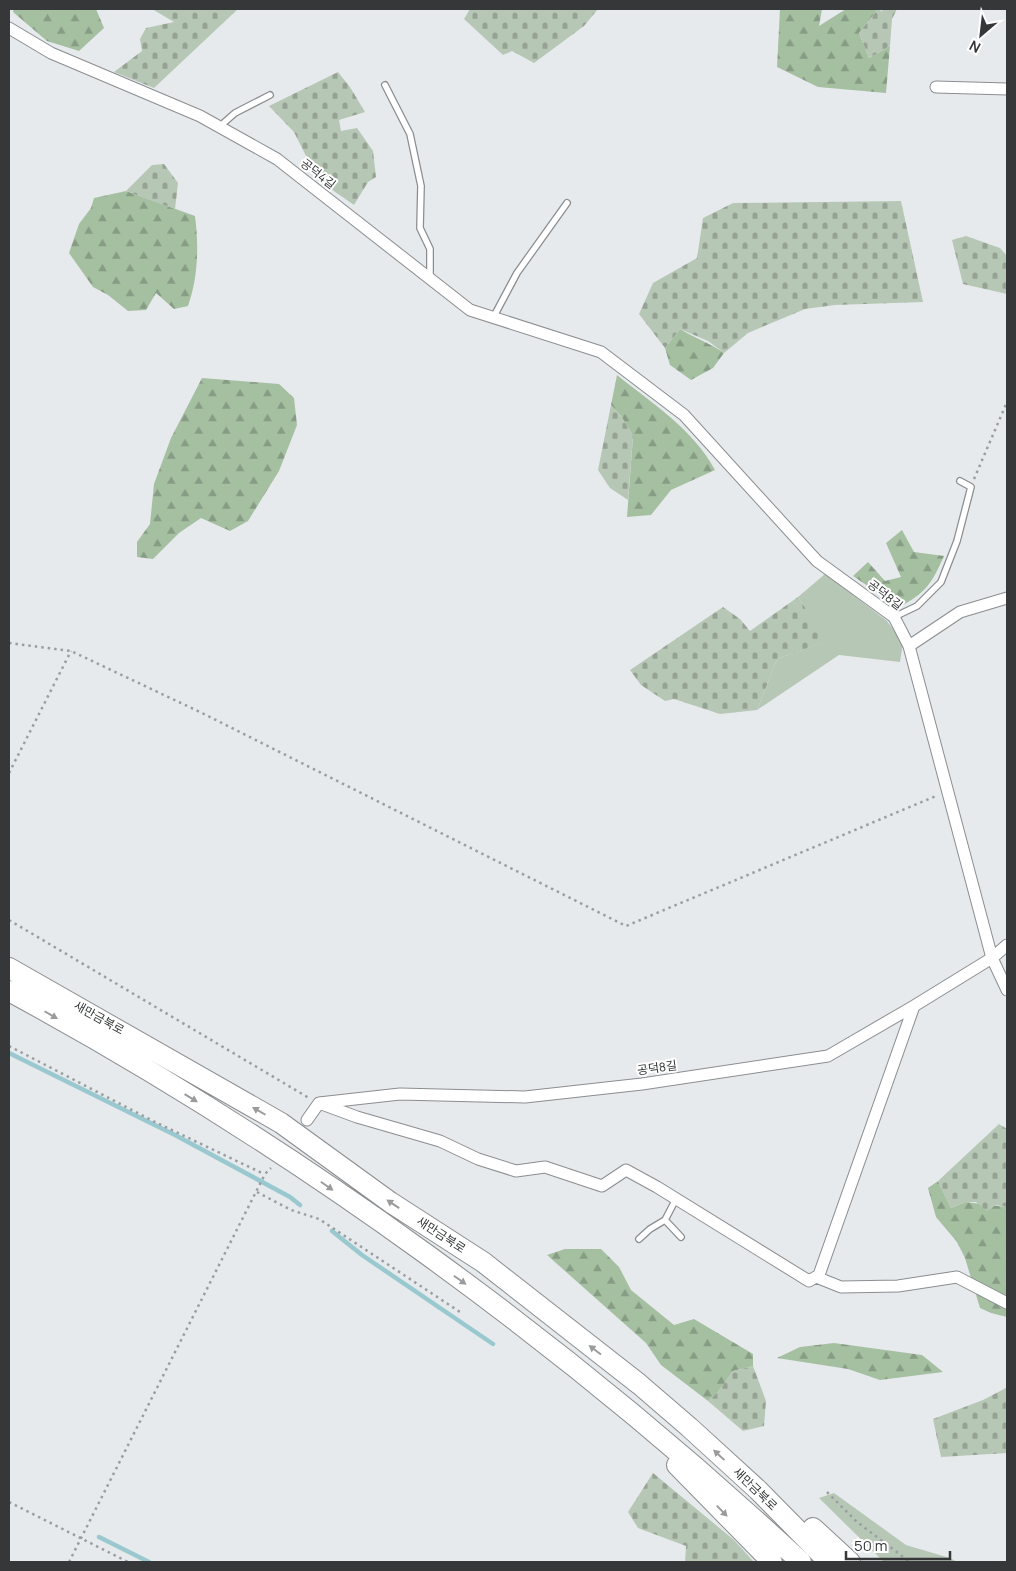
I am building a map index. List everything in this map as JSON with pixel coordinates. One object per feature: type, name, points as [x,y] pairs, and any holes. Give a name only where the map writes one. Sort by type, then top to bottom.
[{"type":"highway","name":"새만금북로","points":[[9,967],[281,1123],[390,1202],[483,1262],[639,1384],[758,1490],[829,1562]]},
{"type":"highway","name":"새만금북로","points":[[13,993],[267,1144],[500,1308],[680,1452],[801,1562]]},
{"type":"highway","points":[[615,1401],[772,1562]]},
{"type":"highway","points":[[758,1490],[814,1529],[850,1562]]},
{"type":"street","name":"공덕4길","points":[[9,28],[50,53],[200,116],[277,158],[470,310],[601,352]]},
{"type":"street","points":[[936,88],[1007,89]]},
{"type":"street","name":"공덕8길","points":[[601,352],[684,415],[817,562],[894,617],[909,646],[992,958],[1007,990]]},
{"type":"street","points":[[909,646],[960,612],[1007,598]]},
{"type":"street","name":"공덕8길","points":[[318,1103],[400,1094],[526,1096],[642,1084],[828,1056],[992,958],[1007,945]]},
{"type":"street","points":[[307,1120],[318,1103],[357,1117],[440,1141],[478,1159],[516,1170],[545,1167],[602,1186],[626,1170],[676,1198],[809,1281],[820,1275],[914,1006]]},
{"type":"street","points":[[816,1277],[841,1287],[898,1286],[957,1277],[1007,1303]]},
{"type":"lane","points":[[385,84],[410,134],[421,186],[420,228],[430,249],[430,280]]},
{"type":"lane","points":[[219,127],[235,113],[270,95]]},
{"type":"lane","points":[[493,318],[517,273],[567,202]]},
{"type":"lane","points":[[894,617],[917,606],[941,582],[957,541],[971,487],[960,481]]},
{"type":"lane","points":[[639,1239],[664,1220],[676,1198]]},
{"type":"lane","points":[[664,1220],[681,1237]]},
{"type":"path","points":[[971,487],[1007,402]]},
{"type":"path","points":[[9,643],[71,651],[202,712],[626,926],[948,791]]},
{"type":"path","points":[[9,773],[71,651]]},
{"type":"path","points":[[9,920],[318,1103]]},
{"type":"path","points":[[9,1046],[155,1122],[264,1175]]},
{"type":"path","points":[[69,1562],[260,1187],[264,1175],[272,1167]]},
{"type":"path","points":[[257,1192],[291,1210],[319,1219],[463,1314]]},
{"type":"path","points":[[827,1492],[857,1522],[910,1562]]},
{"type":"path","points":[[9,1502],[128,1562]]},
{"type":"green space","points":[[14,9],[96,9],[104,28],[79,51],[47,41],[13,12]]},
{"type":"green space","points":[[152,9],[238,9],[154,88],[114,72],[142,51],[140,39],[146,28],[174,22]]},
{"type":"green space","points":[[470,9],[598,9],[584,26],[534,63],[512,51],[503,55],[464,19]]},
{"type":"green space","points":[[780,9],[822,9],[819,26],[846,9],[878,9],[859,33],[869,58],[890,46],[886,93],[818,87],[777,67]]},
{"type":"green space","points":[[878,9],[883,12],[881,9],[897,9],[892,19],[890,46],[869,58],[859,33]]},
{"type":"green space","points":[[338,72],[350,87],[365,112],[339,120],[341,131],[357,128],[373,151],[376,177],[368,182],[354,205],[328,187],[309,162],[294,132],[269,106]]},
{"type":"green space","points":[[164,164],[178,183],[175,209],[126,191],[152,165]]},
{"type":"green space","points":[[126,191],[195,216],[197,262],[188,306],[174,309],[156,293],[146,310],[128,311],[108,295],[93,287],[69,253],[79,224],[91,208],[94,198]]},
{"type":"green space","points":[[901,201],[923,302],[835,305],[805,309],[748,333],[724,353],[708,341],[680,329],[665,348],[639,314],[653,283],[697,258],[703,218],[733,203]]},
{"type":"green space","points":[[966,236],[1000,248],[1007,256],[1007,294],[963,284],[952,240]]},
{"type":"green space","points":[[680,329],[724,353],[713,368],[691,380],[670,365],[665,348]]},
{"type":"green space","points":[[617,375],[684,430],[706,455],[715,470],[671,490],[651,515],[627,517],[633,436],[621,416],[611,405]]},
{"type":"green space","points":[[202,378],[279,384],[294,398],[297,425],[279,471],[248,521],[230,531],[201,518],[179,533],[153,559],[137,557],[137,542],[150,524],[154,484],[171,438]]},
{"type":"green space","points":[[611,405],[621,416],[633,436],[628,500],[610,488],[598,470]]},
{"type":"green space","points":[[902,530],[914,552],[944,556],[932,580],[922,592],[899,607],[853,576],[868,562],[885,581],[901,577],[886,543]]},
{"type":"green space","points":[[825,574],[887,621],[903,643],[900,662],[839,655],[757,710],[777,659],[826,641],[798,597]]},
{"type":"green space","points":[[798,597],[827,641],[777,659],[757,710],[720,714],[674,699],[665,701],[641,685],[630,670],[723,607],[740,619],[750,631]]},
{"type":"green space","points":[[999,1124],[1007,1129],[1007,1207],[996,1205],[987,1211],[976,1202],[965,1202],[951,1208],[938,1181]]},
{"type":"green space","points":[[938,1181],[951,1208],[965,1202],[1007,1207],[1007,1317],[980,1308],[965,1258],[957,1242],[936,1217],[928,1188]]},
{"type":"green space","points":[[565,1249],[601,1249],[619,1267],[631,1290],[674,1325],[694,1319],[753,1354],[753,1366],[733,1371],[718,1392],[708,1401],[661,1365],[646,1343],[547,1255]]},
{"type":"green space","points":[[834,1343],[922,1355],[943,1372],[880,1380],[848,1369],[777,1358],[800,1347]]},
{"type":"green space","points":[[753,1366],[766,1401],[764,1426],[743,1431],[708,1401],[718,1392],[733,1371]]},
{"type":"green space","points":[[1006,1388],[1007,1453],[941,1457],[933,1419],[983,1400]]},
{"type":"green space","points":[[653,1473],[734,1540],[754,1562],[685,1562],[686,1546],[638,1528],[628,1512]]},
{"type":"green space","points":[[834,1493],[906,1545],[950,1558],[957,1562],[884,1562],[819,1498]]},
{"type":"waterway","points":[[9,1053],[175,1135],[290,1197],[300,1205]]},
{"type":"waterway","points":[[332,1231],[362,1255],[493,1344]]},
{"type":"waterway","points":[[99,1537],[149,1562]]}]
